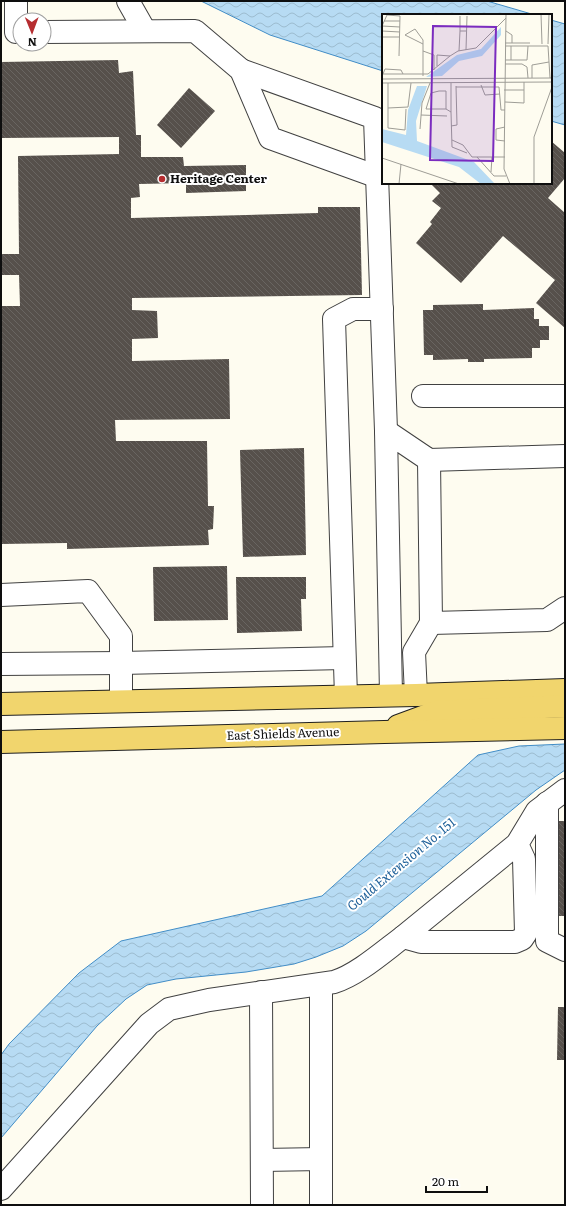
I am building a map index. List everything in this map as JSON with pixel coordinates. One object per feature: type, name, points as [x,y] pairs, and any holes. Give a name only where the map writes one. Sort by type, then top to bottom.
[{"type":"main road","points":[[1,704],[416,695],[565,690]]},
{"type":"main road","points":[[384,732],[436,712],[565,706]]},
{"type":"main road","name":"East Shields Avenue","points":[[1,742],[565,728]]},
{"type":"lane","points":[[15,12],[16,1]]},
{"type":"lane","points":[[128,1],[145,31]]},
{"type":"lane","points":[[52,32],[195,31],[241,70],[375,118],[386,431],[391,695]]},
{"type":"lane","points":[[241,70],[270,138],[378,177]]},
{"type":"lane","points":[[346,696],[334,319],[352,309],[382,309]]},
{"type":"lane","points":[[422,396],[565,396]]},
{"type":"lane","points":[[386,431],[429,460],[565,456]]},
{"type":"lane","points":[[416,695],[414,652],[431,622],[429,460]]},
{"type":"lane","points":[[1,595],[88,590],[121,636],[121,701]]},
{"type":"lane","points":[[431,622],[547,620],[565,608]]},
{"type":"lane","points":[[1,664],[344,658]]},
{"type":"lane","points":[[1,1189],[149,1024],[169,1009],[209,1000],[322,985],[343,979],[403,937],[517,844],[537,811],[565,790]]},
{"type":"lane","points":[[547,803],[547,941],[565,950]]},
{"type":"lane","points":[[403,937],[421,942],[515,942],[522,940],[526,933],[524,859],[517,844]]},
{"type":"lane","points":[[321,1205],[322,985]]},
{"type":"lane","points":[[261,992],[262,1205]]},
{"type":"lane","points":[[262,1160],[321,1159]]},
{"type":"water","points":[[201,1],[487,1],[532,14],[382,14],[382,71],[270,35]]},
{"type":"water","points":[[552,20],[565,24],[565,125],[552,121]]},
{"type":"water","name":"Gould Extension No. 151","points":[[565,744],[565,770],[536,790],[366,931],[343,946],[294,964],[246,972],[176,979],[147,985],[126,999],[97,1026],[1,1138],[1,1055],[9,1044],[79,973],[121,941],[322,896],[478,755],[519,746]]},
{"type":"building","points":[[118,60],[119,73],[133,71],[136,135],[141,135],[141,157],[183,157],[184,166],[246,165],[246,191],[186,193],[186,183],[139,184],[140,197],[131,198],[131,218],[318,213],[318,207],[360,207],[362,295],[132,298],[132,310],[157,311],[158,338],[132,339],[132,361],[229,359],[230,419],[115,420],[116,441],[207,441],[208,506],[214,506],[213,529],[208,530],[209,545],[67,549],[67,543],[1,544],[1,306],[20,306],[19,275],[2,275],[1,254],[19,254],[18,156],[119,154],[119,137],[1,138],[1,62]]},
{"type":"building","points":[[189,88],[215,111],[181,148],[157,125]]},
{"type":"building","points":[[552,142],[565,153],[565,178],[548,198],[565,213],[565,328],[536,303],[555,280],[503,236],[461,283],[416,243],[432,224],[430,222],[441,208],[432,201],[440,193],[431,184],[552,184]]},
{"type":"building","points":[[483,304],[483,310],[534,308],[534,319],[539,319],[539,326],[549,326],[549,340],[540,340],[540,348],[532,348],[532,358],[484,359],[484,362],[468,362],[468,359],[433,360],[433,355],[424,355],[423,310],[433,310],[433,305]]},
{"type":"building","points":[[304,448],[306,555],[243,557],[240,450]]},
{"type":"building","points":[[227,566],[228,620],[154,621],[153,567]]},
{"type":"building","points":[[236,577],[306,577],[306,599],[301,599],[302,631],[237,633]]},
{"type":"building","points":[[551,821],[565,821],[565,916],[551,916]]},
{"type":"building","points":[[558,1007],[565,1007],[565,1060],[557,1060]]},
{"type":"place","name":"Heritage Center","points":[[162,179]]}]
